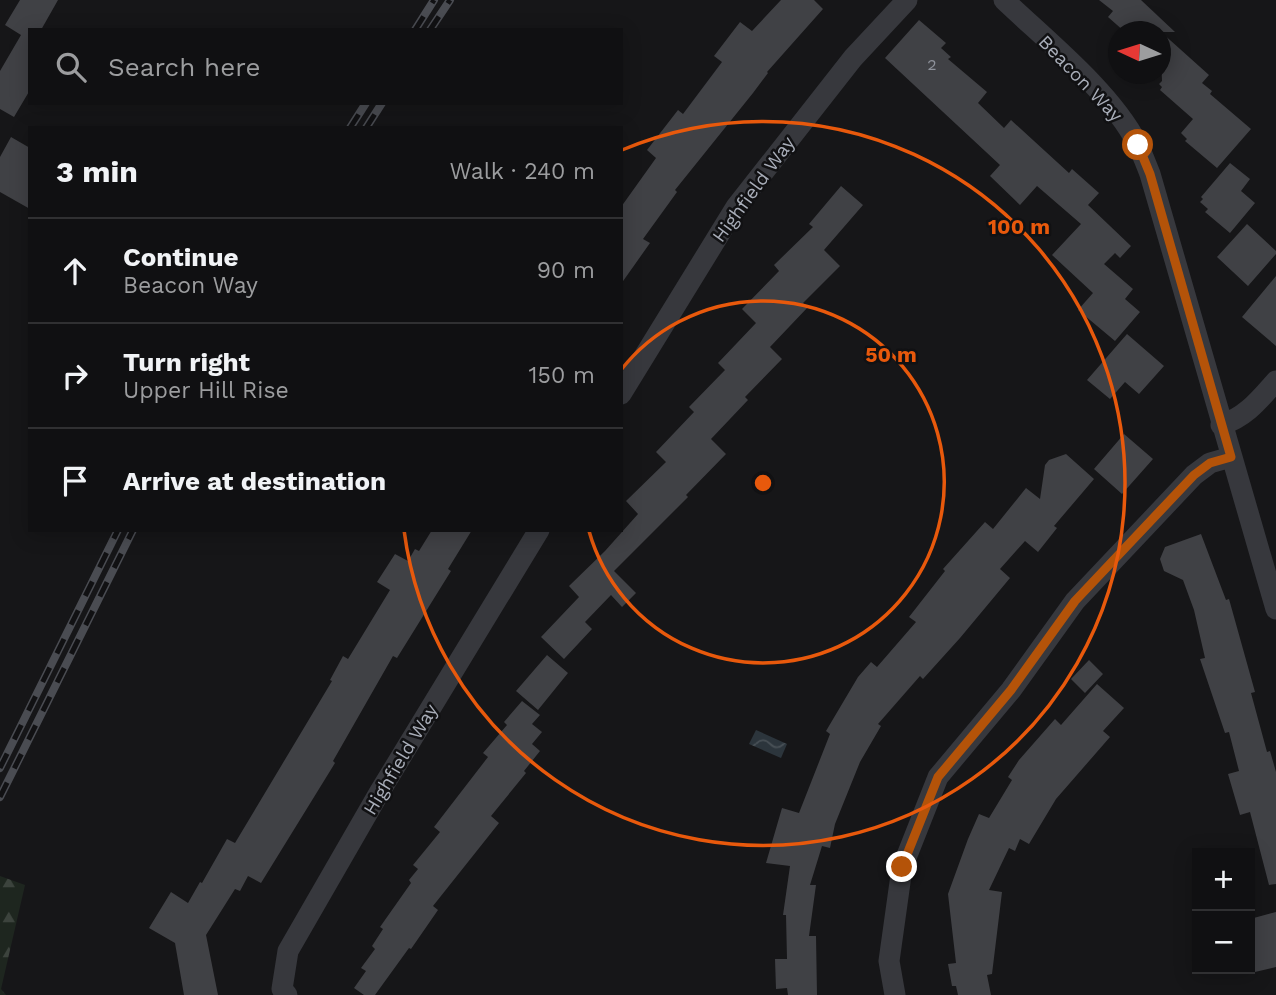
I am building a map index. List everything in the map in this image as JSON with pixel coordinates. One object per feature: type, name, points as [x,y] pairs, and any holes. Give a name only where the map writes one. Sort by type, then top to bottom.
[{"type":"street","name":"Highfield Way","points":[[623,391],[736,206],[853,58],[906,0]]},
{"type":"street","name":"Beacon Way","points":[[1004,0],[1100,94],[1125,122],[1138,145],[1150,174],[1276,609]]},
{"type":"street","points":[[1221,425],[1246,413],[1276,381]]},
{"type":"street","points":[[895,995],[889,961],[902,867],[938,777],[1011,690],[1075,601],[1194,475],[1210,463],[1231,457]]},
{"type":"street","name":"Highfield Way","points":[[287,995],[282,989],[288,951],[379,793],[537,532]]},
{"type":"green space","points":[[0,876],[25,885],[1,989],[6,995],[0,995]]},
{"type":"water","points":[[756,730],[787,744],[781,758],[749,744]]},
{"type":"building","points":[[20,0],[58,0],[42,28],[28,28],[28,93],[14,117],[0,109],[0,71],[21,35],[5,25]]},
{"type":"building","points":[[781,0],[814,0],[823,9],[767,72],[675,190],[677,192],[643,239],[650,243],[623,281],[623,204],[656,158],[647,150],[678,110],[683,114],[722,62],[714,56],[740,22],[752,31]]},
{"type":"building","points":[[1099,0],[1141,0],[1163,21],[1113,21],[1108,17],[1113,11]]},
{"type":"building","points":[[919,20],[946,43],[941,48],[951,57],[948,59],[987,92],[978,103],[1004,128],[1011,120],[1069,173],[1072,169],[1099,193],[1088,205],[1131,246],[1120,258],[1115,253],[1104,264],[1133,289],[1125,299],[1140,312],[1115,341],[1078,310],[1093,293],[1052,255],[1081,224],[1037,186],[1020,205],[990,176],[1000,165],[885,58]]},
{"type":"building","points":[[1171,41],[1209,75],[1202,83],[1212,91],[1210,94],[1251,129],[1217,168],[1185,141],[1187,139],[1181,133],[1193,119],[1160,90],[1162,87],[1159,84],[1171,84]]},
{"type":"building","points":[[11,137],[28,147],[28,208],[0,192],[0,157]]},
{"type":"building","points":[[1230,163],[1250,179],[1241,191],[1255,203],[1230,233],[1205,212],[1208,209],[1200,202],[1203,199],[1201,197]]},
{"type":"building","points":[[841,186],[863,205],[824,250],[840,266],[803,303],[808,307],[770,347],[782,359],[745,397],[748,400],[711,439],[726,454],[686,495],[688,497],[614,571],[636,593],[622,607],[611,595],[585,622],[592,629],[564,659],[541,637],[579,597],[569,586],[638,514],[626,501],[666,462],[656,452],[694,412],[689,407],[725,370],[718,363],[756,323],[742,309],[779,271],[774,265],[813,227],[809,224]]},
{"type":"building","points":[[1247,224],[1276,251],[1248,286],[1217,257]]},
{"type":"building","points":[[1276,276],[1276,346],[1242,317]]},
{"type":"building","points":[[1127,334],[1164,366],[1139,394],[1125,382],[1110,399],[1087,380]]},
{"type":"building","points":[[1124,434],[1153,459],[1122,494],[1094,469]]},
{"type":"building","points":[[1066,454],[1094,479],[1054,526],[1057,528],[1038,552],[1025,541],[1000,569],[1010,578],[923,679],[920,676],[878,724],[881,726],[860,762],[835,824],[830,848],[822,846],[810,885],[816,885],[809,936],[816,936],[817,995],[788,995],[787,988],[776,989],[775,959],[787,959],[786,915],[783,915],[790,866],[766,863],[782,808],[799,813],[830,734],[826,731],[858,677],[871,662],[877,667],[916,622],[909,617],[945,571],[943,569],[985,522],[993,529],[1026,488],[1040,499],[1045,465],[1049,460]]},
{"type":"building","points":[[431,532],[471,532],[448,569],[451,571],[397,658],[393,656],[333,761],[335,763],[261,883],[248,876],[240,891],[235,889],[206,935],[218,995],[184,995],[175,943],[149,928],[171,892],[188,903],[227,839],[235,843],[332,681],[330,680],[343,656],[348,659],[390,590],[377,582],[395,554],[408,561],[415,549],[419,551]]},
{"type":"building","points":[[1201,534],[1226,600],[1229,599],[1255,692],[1251,693],[1267,752],[1270,751],[1276,772],[1276,884],[1269,885],[1250,812],[1240,815],[1228,774],[1239,771],[1229,732],[1225,733],[1200,659],[1205,658],[1194,610],[1183,580],[1164,571],[1160,559],[1165,547]]},
{"type":"building","points":[[547,655],[568,673],[538,710],[516,691]]},
{"type":"building","points":[[1089,660],[1103,674],[1085,693],[1071,679]]},
{"type":"building","points":[[1097,684],[1124,708],[1103,731],[1110,737],[1056,799],[1029,844],[1020,839],[1015,851],[1009,848],[989,890],[1002,892],[992,974],[987,975],[991,995],[958,995],[956,986],[952,986],[948,964],[956,963],[948,894],[979,814],[989,818],[1012,780],[1008,777],[1019,760],[1055,719],[1061,725]]},
{"type":"building","points":[[522,701],[540,715],[532,724],[542,732],[532,744],[540,751],[491,816],[499,823],[433,906],[438,910],[411,949],[409,948],[375,995],[364,995],[354,988],[366,971],[361,968],[375,949],[372,946],[383,929],[380,927],[411,883],[409,880],[418,869],[413,865],[440,832],[434,827],[488,757],[483,753],[507,725],[504,722]]},
{"type":"building","points":[[1276,912],[1276,967],[1255,972],[1255,918]]},
{"type":"railway","points":[[416,28],[434,0]]},
{"type":"railway","points":[[431,28],[450,0]]},
{"type":"railway","points":[[351,126],[365,105]]},
{"type":"railway","points":[[367,126],[381,105]]},
{"type":"railway","points":[[0,768],[117,532]]},
{"type":"railway","points":[[0,797],[132,532]]},
{"type":"route","points":[[902,867],[938,777],[1011,690],[1075,601],[1194,475],[1210,463],[1231,457],[1150,174],[1138,145]]}]
